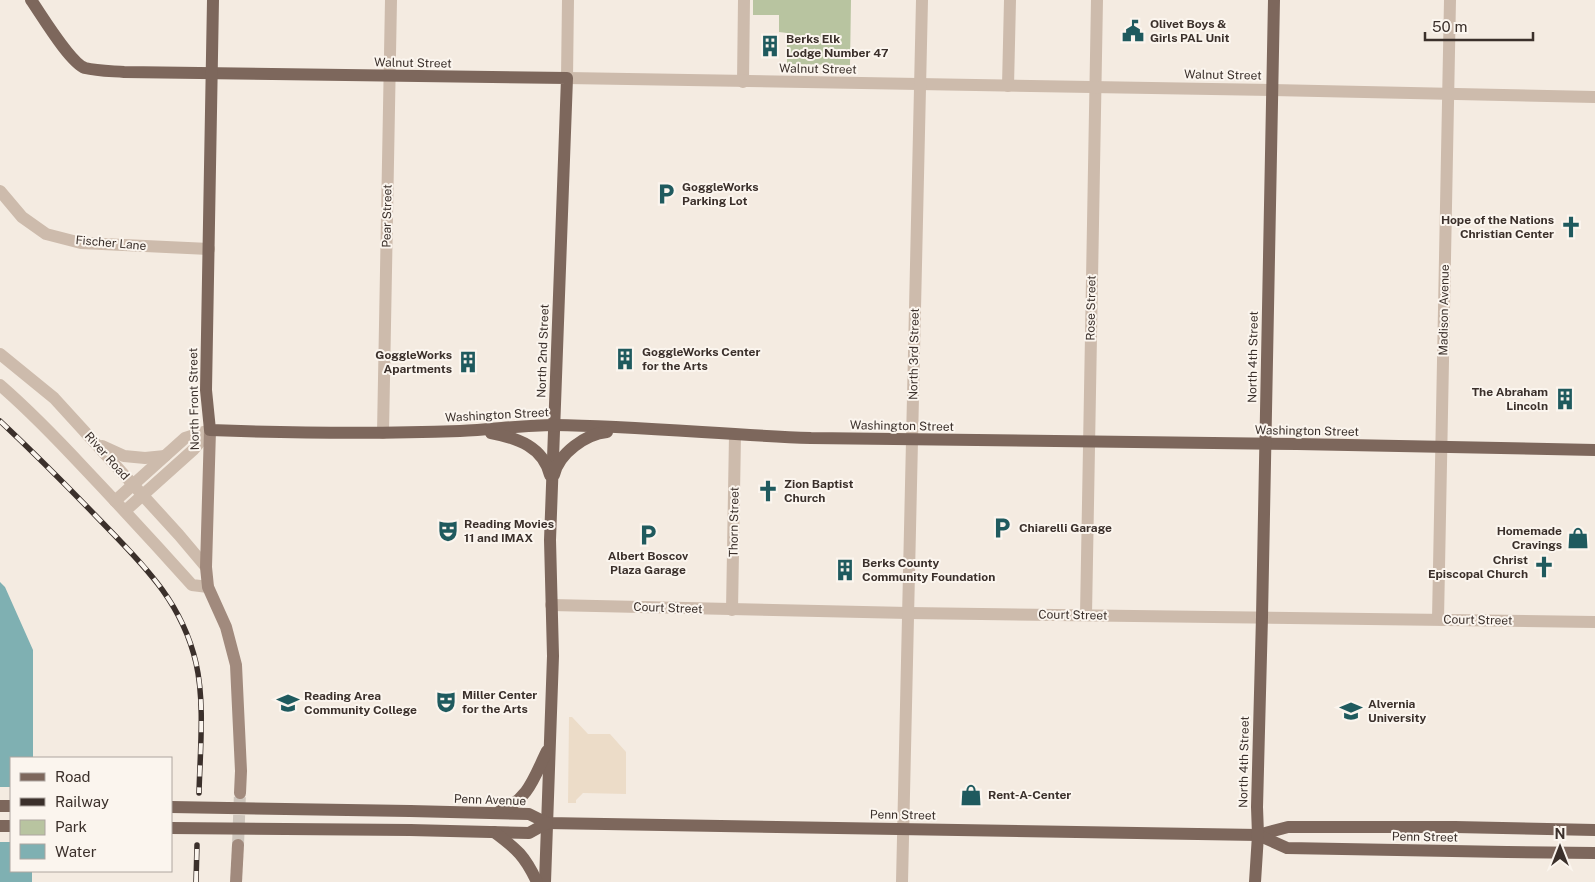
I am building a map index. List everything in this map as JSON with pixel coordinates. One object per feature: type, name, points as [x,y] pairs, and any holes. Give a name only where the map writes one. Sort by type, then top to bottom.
[{"type":"main road","name":"Walnut Street","points":[[31,0],[76,63],[84,68],[124,72],[567,78]]},
{"type":"main road","name":"North Front Street","points":[[213,0],[206,390],[210,430],[206,567],[208,587],[226,627],[236,665],[241,771],[240,793]]},
{"type":"main road","name":"North 4th Street","points":[[1255,882],[1258,835],[1257,807],[1274,0]]},
{"type":"main road","name":"North 2nd Street","points":[[545,882],[553,656],[550,540],[567,78]]},
{"type":"main road","name":"Washington Street","points":[[210,430],[293,433],[382,433],[554,426],[634,428],[735,435],[912,440],[1441,446],[1595,450]]},
{"type":"main road","points":[[552,485],[555,471],[562,460],[586,438],[602,432],[634,428]]},
{"type":"main road","points":[[462,431],[506,436],[531,447],[542,456],[552,485]]},
{"type":"main road","points":[[495,813],[511,807],[525,795],[550,746]]},
{"type":"main road","name":"Penn Avenue","points":[[172,807],[529,814],[547,823]]},
{"type":"main road","points":[[172,828],[529,833],[547,823]]},
{"type":"main road","name":"Penn Street","points":[[547,823],[1258,835],[1288,827],[1455,827],[1595,830]]},
{"type":"main road","points":[[494,832],[512,845],[525,858],[538,882]]},
{"type":"main road","name":"Penn Street","points":[[1258,835],[1287,848],[1595,853]]},
{"type":"main road","points":[[236,882],[238,845]]},
{"type":"street","name":"Pear Street","points":[[382,433],[391,0]]},
{"type":"street","name":"North 2nd Street","points":[[567,78],[568,0]]},
{"type":"street","points":[[742,82],[744,0]]},
{"type":"street","name":"North 3rd Street","points":[[902,882],[922,0]]},
{"type":"street","points":[[1008,86],[1010,0]]},
{"type":"street","name":"Rose Street","points":[[1086,615],[1097,0]]},
{"type":"street","name":"Madison Avenue","points":[[1438,619],[1450,0]]},
{"type":"street","name":"Walnut Street","points":[[567,78],[1595,96]]},
{"type":"street","name":"Fischer Lane","points":[[0,191],[22,217],[46,234],[82,243],[209,249]]},
{"type":"street","name":"River Road","points":[[0,354],[44,389],[96,443],[206,567]]},
{"type":"street","name":"River Road","points":[[0,385],[17,399],[125,511],[192,585],[208,587]]},
{"type":"street","points":[[115,501],[185,438],[210,430]]},
{"type":"street","points":[[125,511],[193,450],[210,430]]},
{"type":"street","name":"Thorn Street","points":[[732,610],[735,435]]},
{"type":"street","points":[[96,443],[124,456],[145,458],[164,456]]},
{"type":"street","name":"Court Street","points":[[551,605],[908,613],[1595,622]]},
{"type":"green space","points":[[753,0],[851,0],[850,65],[787,64],[787,33],[779,32],[779,15],[753,15]]},
{"type":"shaded area","points":[[569,717],[572,717],[588,734],[610,734],[626,752],[626,794],[583,793],[576,800],[576,803],[568,803]]},
{"type":"water","points":[[0,582],[5,587],[33,650],[33,757],[10,757],[10,872],[32,872],[32,882],[0,882]]},
{"type":"pier","points":[[0,787],[10,787],[10,842],[0,842]]},
{"type":"tunnel","points":[[238,845],[240,793]]},
{"type":"railway","points":[[0,421],[127,548],[156,582],[180,619],[189,640],[199,678],[201,727],[199,793]]},
{"type":"railway","points":[[196,882],[197,845]]},
{"type":"place","name":"Olivet Boys & Girls PAL Unit","points":[[1133,31]]},
{"type":"place","name":"Berks Elk Lodge Number 47","points":[[770,46]]},
{"type":"place","name":"GoggleWorks Parking Lot","points":[[666,194]]},
{"type":"place","name":"Hope of the Nations Christian Center","points":[[1571,227]]},
{"type":"place","name":"GoggleWorks Center for the Arts","points":[[625,359]]},
{"type":"place","name":"GoggleWorks Apartments","points":[[468,362]]},
{"type":"place","name":"The Abraham Lincoln","points":[[1565,399]]},
{"type":"place","name":"Zion Baptist Church","points":[[768,491]]},
{"type":"place","name":"Chiarelli Garage","points":[[1002,528]]},
{"type":"place","name":"Reading Movies 11 and IMAX","points":[[448,531]]},
{"type":"place","name":"Albert Boscov Plaza Garage","points":[[648,535]]},
{"type":"place","name":"Homemade Cravings","points":[[1578,538]]},
{"type":"place","name":"Christ Episcopal Church","points":[[1544,567]]},
{"type":"place","name":"Berks County Community Foundation","points":[[845,570]]},
{"type":"place","name":"Miller Center for the Arts","points":[[446,702]]},
{"type":"place","name":"Reading Area Community College","points":[[288,703]]},
{"type":"place","name":"Alvernia University","points":[[1351,711]]},
{"type":"place","name":"Rent-A-Center","points":[[971,795]]}]
